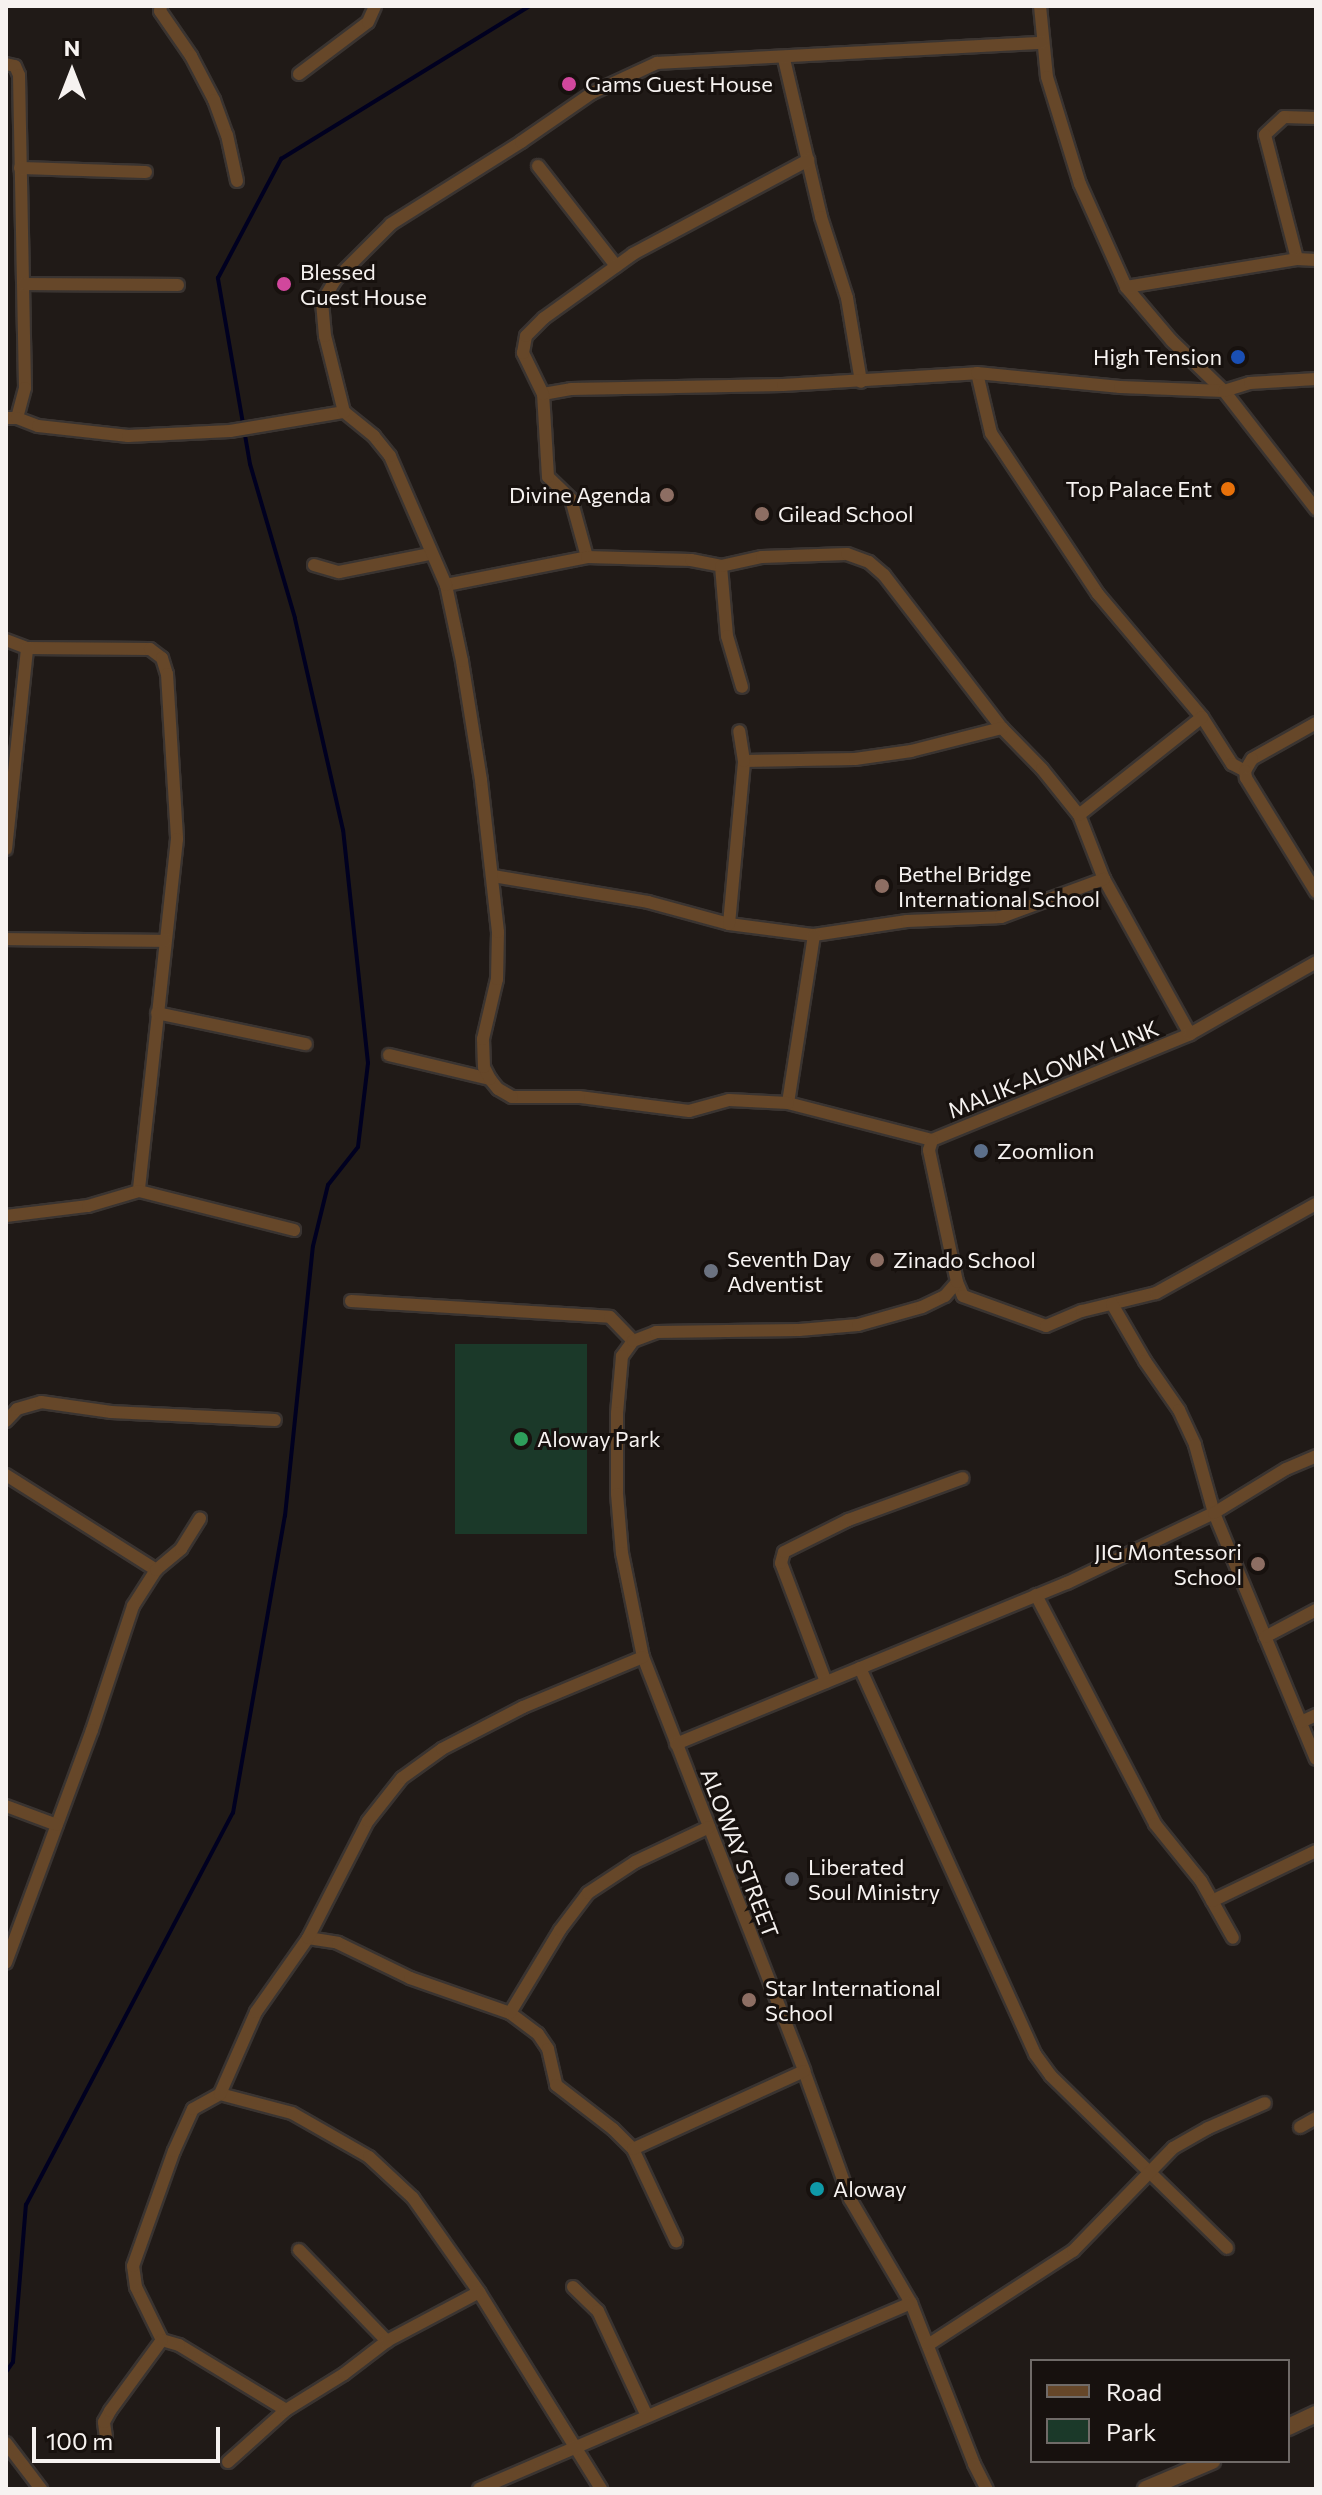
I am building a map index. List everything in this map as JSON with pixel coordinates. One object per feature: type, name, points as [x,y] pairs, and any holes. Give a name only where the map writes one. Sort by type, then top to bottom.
[{"type":"street","points":[[161,6],[160,11],[191,56],[219,110],[237,181]]},
{"type":"street","points":[[299,74],[368,22],[375,6]]},
{"type":"street","points":[[1040,6],[1041,43],[1047,77],[1080,184],[1126,287],[1183,352],[1224,391],[1316,509]]},
{"type":"street","points":[[932,1140],[788,1103],[729,1100],[689,1111],[579,1097],[512,1097],[498,1089],[490,1079],[484,1067],[483,1039],[497,979],[493,876],[462,661],[446,585],[390,456],[374,436],[344,412],[325,336],[322,302],[335,280],[391,224],[592,93],[657,63],[713,58],[784,59],[1041,43]]},
{"type":"street","points":[[784,59],[808,160],[847,298],[861,382]]},
{"type":"street","points":[[6,64],[15,66],[19,75],[24,284],[25,388],[12,418],[38,426],[106,435],[230,431],[344,412]]},
{"type":"street","points":[[1297,259],[1265,135],[1284,117],[1316,118]]},
{"type":"street","points":[[587,557],[571,499],[548,477],[543,394],[523,353],[526,336],[544,318],[616,266],[808,160]]},
{"type":"street","points":[[538,166],[616,266]]},
{"type":"street","points":[[20,168],[146,172]]},
{"type":"street","points":[[1126,287],[1297,259],[1316,260]]},
{"type":"street","points":[[24,284],[178,285]]},
{"type":"street","points":[[543,394],[571,389],[861,382],[977,373],[1120,387],[1224,391],[1250,383],[1316,379]]},
{"type":"street","points":[[977,373],[991,433],[1098,594],[1202,717],[1232,764],[1245,771]]},
{"type":"street","points":[[314,565],[339,572],[430,554]]},
{"type":"street","points":[[446,585],[587,557],[691,560],[721,566],[762,557],[847,554],[869,562],[884,575],[1002,728],[1042,769],[1079,815],[1104,879],[1190,1034]]},
{"type":"street","points":[[721,566],[727,636],[742,687]]},
{"type":"street","points":[[6,640],[27,648],[150,649],[162,658],[167,674],[177,839],[139,1191]]},
{"type":"street","points":[[6,849],[27,648]]},
{"type":"street","points":[[1079,815],[1202,717]]},
{"type":"street","points":[[1316,723],[1252,759],[1245,771],[1246,778],[1316,892]]},
{"type":"street","points":[[744,761],[855,759],[911,751],[1002,728]]},
{"type":"street","points":[[729,924],[744,761],[739,731]]},
{"type":"street","points":[[493,876],[648,902],[729,924],[814,935],[907,921],[1001,917],[1104,879]]},
{"type":"street","points":[[788,1103],[814,935]]},
{"type":"street","points":[[6,939],[165,941]]},
{"type":"street","name":"MALIK-ALOWAY LINK","points":[[957,1282],[929,1150],[932,1140],[1190,1034],[1316,962]]},
{"type":"street","points":[[157,1013],[306,1044]]},
{"type":"street","points":[[389,1055],[490,1079]]},
{"type":"street","points":[[6,1216],[88,1206],[139,1191],[294,1230]]},
{"type":"street","points":[[351,1301],[610,1317],[633,1341],[656,1332],[799,1330],[858,1325],[922,1307],[945,1296],[957,1282],[963,1296],[1046,1326],[1082,1311],[1156,1293],[1316,1204]]},
{"type":"street","points":[[1112,1304],[1179,1410],[1195,1445],[1214,1513],[1316,1759]]},
{"type":"street","name":"ALOWAY STREET","points":[[633,1341],[622,1356],[617,1413],[617,1494],[622,1553],[643,1657],[804,2071],[850,2199],[911,2303],[974,2464],[987,2489]]},
{"type":"street","points":[[6,1421],[17,1409],[41,1402],[111,1412],[275,1420]]},
{"type":"street","points":[[676,1744],[1036,1595],[1214,1513],[1286,1469],[1316,1456]]},
{"type":"street","points":[[6,1475],[156,1570]]},
{"type":"street","points":[[826,1682],[781,1563],[784,1552],[848,1520],[963,1478]]},
{"type":"street","points":[[8,1954],[57,1825],[133,1606],[156,1570],[181,1549],[200,1518]]},
{"type":"street","points":[[1036,1595],[1155,1824],[1201,1881],[1233,1938]]},
{"type":"street","points":[[1265,1637],[1316,1610]]},
{"type":"street","points":[[286,2410],[179,2345],[162,2340],[136,2287],[133,2266],[174,2151],[193,2109],[220,2094],[256,2012],[308,1938],[368,1821],[402,1778],[442,1749],[523,1707],[643,1657]]},
{"type":"street","points":[[860,1668],[1035,2054],[1051,2076],[1227,2248]]},
{"type":"street","points":[[1301,1722],[1316,1715]]},
{"type":"street","points":[[6,1806],[57,1825]]},
{"type":"street","points":[[510,2013],[560,1930],[588,1893],[635,1862],[709,1827]]},
{"type":"street","points":[[1212,1901],[1316,1851]]},
{"type":"street","points":[[308,1938],[338,1943],[410,1978],[510,2013],[538,2034],[548,2049],[556,2085],[633,2149],[676,2241]]},
{"type":"street","points":[[633,2149],[804,2071]]},
{"type":"street","points":[[220,2094],[292,2113],[369,2157],[413,2198],[479,2292],[577,2445],[601,2489]]},
{"type":"street","points":[[928,2345],[1073,2251],[1173,2148],[1208,2128],[1265,2103]]},
{"type":"street","points":[[1300,2127],[1316,2118]]},
{"type":"street","points":[[299,2250],[387,2341]]},
{"type":"street","points":[[573,2287],[598,2311],[647,2416]]},
{"type":"street","points":[[228,2462],[286,2410],[344,2374],[387,2341],[479,2292]]},
{"type":"street","points":[[479,2489],[911,2303]]},
{"type":"street","points":[[106,2437],[104,2422],[110,2411],[162,2340]]},
{"type":"street","points":[[1290,2426],[1316,2414]]},
{"type":"street","points":[[6,2443],[41,2489]]},
{"type":"street","points":[[1146,2489],[1207,2463]]},
{"type":"green space","name":"Aloway Park","points":[[455,1344],[587,1344],[587,1534],[455,1534]]},
{"type":"waterway","points":[[6,2372],[13,2362],[26,2205],[233,1813],[285,1516],[313,1246],[328,1185],[358,1147],[368,1063],[343,830],[295,618],[250,464],[218,278],[281,159],[530,6]]},
{"type":"place","name":"Gams Guest House","points":[[569,84]]},
{"type":"place","name":"Blessed Guest House","points":[[284,284]]},
{"type":"place","name":"High Tension","points":[[1238,357]]},
{"type":"place","name":"Top Palace Ent","points":[[1228,489]]},
{"type":"place","name":"Divine Agenda","points":[[667,495]]},
{"type":"place","name":"Gilead School","points":[[762,514]]},
{"type":"place","name":"Bethel Bridge International School","points":[[882,886]]},
{"type":"place","name":"Zoomlion","points":[[981,1151]]},
{"type":"place","name":"Zinado School","points":[[877,1260]]},
{"type":"place","name":"Seventh Day Adventist","points":[[711,1271]]},
{"type":"place","name":"Aloway Park","points":[[521,1439]]},
{"type":"place","name":"JIG Montessori School","points":[[1258,1564]]},
{"type":"place","name":"Liberated Soul Ministry","points":[[792,1879]]},
{"type":"place","name":"Star International School","points":[[749,2000]]},
{"type":"place","name":"Aloway","points":[[817,2189]]}]
